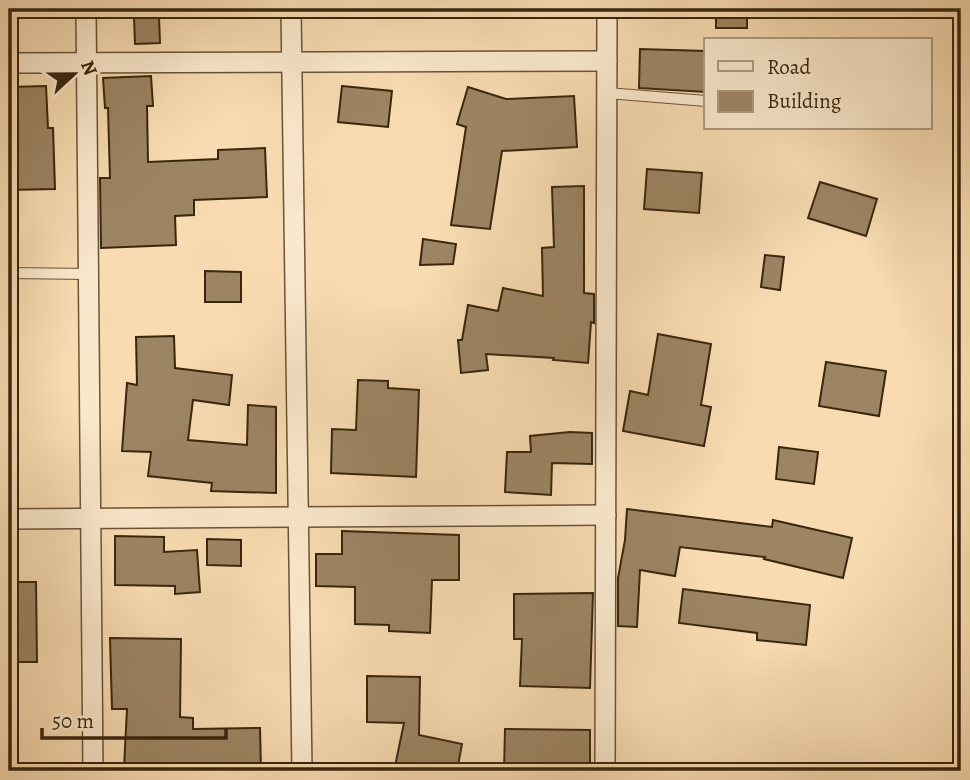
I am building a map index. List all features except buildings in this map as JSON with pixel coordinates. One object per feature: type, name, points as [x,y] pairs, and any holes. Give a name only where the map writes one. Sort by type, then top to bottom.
[{"type":"street","points":[[86,9],[93,771]]},
{"type":"street","points":[[291,9],[302,771]]},
{"type":"street","points":[[605,771],[607,9]]},
{"type":"street","points":[[9,63],[607,61]]},
{"type":"street","points":[[9,519],[606,515]]},
{"type":"lane","points":[[607,93],[704,101]]},
{"type":"lane","points":[[9,274],[89,274]]}]
